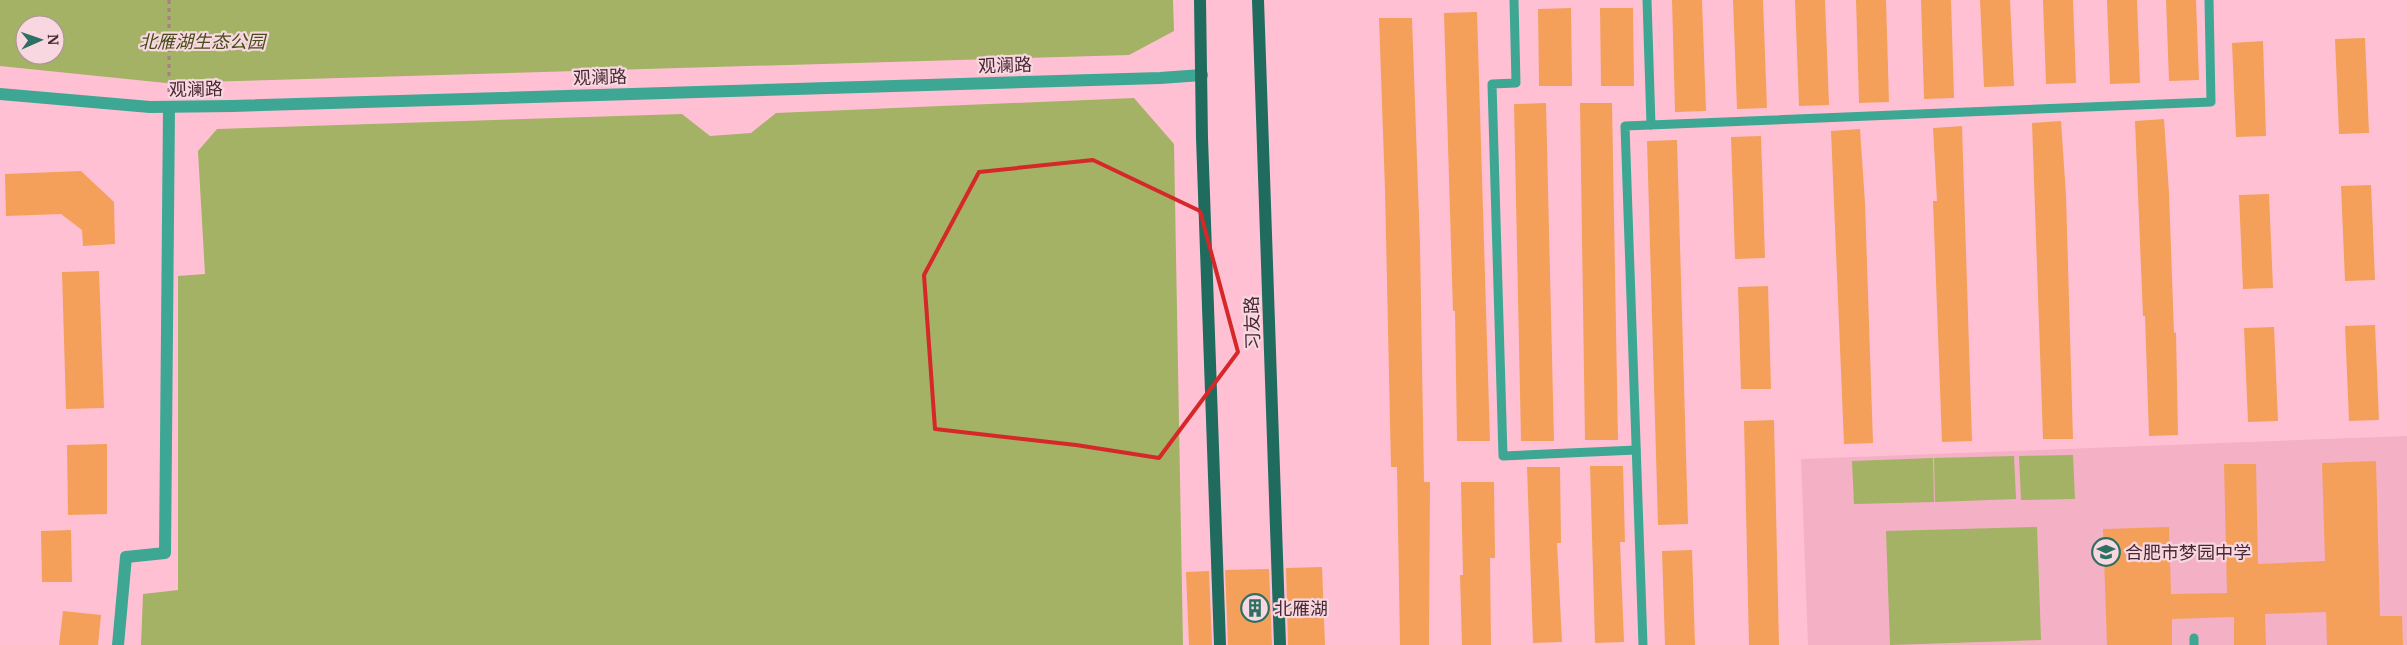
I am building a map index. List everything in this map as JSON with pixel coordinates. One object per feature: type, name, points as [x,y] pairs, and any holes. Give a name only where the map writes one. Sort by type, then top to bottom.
[{"type":"main road","points":[[1200,0],[1202,138],[1220,645]]},
{"type":"main road","name":"习友路","points":[[1258,0],[1280,645]]},
{"type":"street","name":"观澜路","points":[[0,94],[169,107],[1202,75]]},
{"type":"street","points":[[118,645],[126,556],[165,552],[169,107]]},
{"type":"lane","points":[[1514,0],[1516,83],[1492,84],[1504,456],[1636,450]]},
{"type":"lane","points":[[1648,0],[1651,125]]},
{"type":"lane","points":[[1642,645],[1625,126],[2211,102],[2209,0]]},
{"type":"path","points":[[169,0],[169,107]]},
{"type":"highlighted area","points":[[1093,160],[1200,211],[1238,352],[1159,458],[1076,445],[935,429],[924,275],[979,172]]},
{"type":"shaded area","name":"合肥市梦园中学","points":[[2407,436],[2407,645],[1808,645],[1801,459]]},
{"type":"green space","name":"北雁湖生态公园","points":[[0,0],[1173,0],[1174,31],[1129,55],[166,83],[0,66]]},
{"type":"green space","points":[[1134,98],[1174,144],[1183,645],[141,645],[143,594],[178,590],[178,276],[205,274],[198,151],[217,129],[682,114],[710,136],[751,133],[776,113]]},
{"type":"green space","points":[[2073,455],[2075,499],[2021,500],[2019,456]]},
{"type":"green space","points":[[2014,456],[2016,499],[1935,502],[1934,458]]},
{"type":"green space","points":[[1933,458],[1934,502],[1854,504],[1852,461]]},
{"type":"green space","points":[[2037,527],[2041,640],[1890,645],[1886,531]]},
{"type":"building","points":[[1672,0],[1702,0],[1706,111],[1675,112]]},
{"type":"building","points":[[1733,0],[1763,0],[1767,108],[1737,109]]},
{"type":"building","points":[[1795,0],[1825,0],[1829,105],[1799,106]]},
{"type":"building","points":[[1856,0],[1886,0],[1889,102],[1859,103]]},
{"type":"building","points":[[1921,0],[1951,0],[1954,98],[1924,99]]},
{"type":"building","points":[[1980,0],[2010,0],[2014,86],[1984,87]]},
{"type":"building","points":[[2043,0],[2073,0],[2076,83],[2046,84]]},
{"type":"building","points":[[2107,0],[2137,0],[2140,83],[2110,84]]},
{"type":"building","points":[[2166,0],[2196,0],[2199,80],[2169,81]]},
{"type":"building","points":[[1571,8],[1572,86],[1539,86],[1538,9]]},
{"type":"building","points":[[1600,8],[1633,8],[1634,86],[1601,86]]},
{"type":"building","points":[[1477,12],[1490,441],[1457,441],[1455,311],[1453,311],[1444,13]]},
{"type":"building","points":[[1379,18],[1412,18],[1420,244],[1424,482],[1430,482],[1429,645],[1400,645],[1397,467],[1391,467]]},
{"type":"building","points":[[2365,38],[2369,133],[2339,134],[2335,39]]},
{"type":"building","points":[[2263,41],[2266,136],[2236,137],[2232,43]]},
{"type":"building","points":[[1546,103],[1554,441],[1521,441],[1514,104]]},
{"type":"building","points":[[1580,103],[1612,103],[1618,440],[1585,440]]},
{"type":"building","points":[[2164,119],[2169,193],[2174,333],[2176,332],[2178,435],[2149,436],[2135,121]]},
{"type":"building","points":[[2061,121],[2066,195],[2073,439],[2043,439],[2032,123]]},
{"type":"building","points":[[1962,126],[1972,441],[1942,442],[1933,201],[1937,201],[1933,128]]},
{"type":"building","points":[[1860,129],[1865,203],[1873,443],[1844,444],[1831,131]]},
{"type":"building","points":[[1761,136],[1765,258],[1735,259],[1731,137]]},
{"type":"building","points":[[1677,140],[1688,524],[1658,525],[1647,141]]},
{"type":"building","points":[[81,171],[114,202],[115,244],[83,246],[82,230],[61,214],[6,216],[5,174]]},
{"type":"building","points":[[2371,185],[2375,280],[2345,281],[2341,186]]},
{"type":"building","points":[[2269,194],[2273,288],[2243,289],[2239,195]]},
{"type":"building","points":[[99,271],[104,408],[66,409],[62,272]]},
{"type":"building","points":[[1768,286],[1771,389],[1741,389],[1738,287]]},
{"type":"building","points":[[2375,325],[2379,420],[2349,421],[2345,326]]},
{"type":"building","points":[[2274,327],[2278,421],[2248,422],[2244,328]]},
{"type":"building","points":[[1774,420],[1779,645],[1749,645],[1744,421]]},
{"type":"building","points":[[107,444],[107,514],[68,515],[67,445]]},
{"type":"building","points":[[2376,461],[2380,616],[2402,616],[2403,645],[2327,645],[2326,612],[2265,614],[2266,645],[2234,645],[2234,617],[2172,619],[2172,645],[2107,645],[2103,529],[2169,527],[2171,594],[2227,593],[2224,464],[2256,464],[2258,564],[2325,561],[2322,463]]},
{"type":"building","points":[[1590,466],[1623,466],[1625,542],[1620,542],[1624,642],[1595,643]]},
{"type":"building","points":[[1527,467],[1560,467],[1561,543],[1557,543],[1562,642],[1533,643]]},
{"type":"building","points":[[1461,482],[1494,482],[1495,558],[1490,558],[1491,645],[1462,645],[1460,575],[1463,575]]},
{"type":"building","points":[[71,530],[72,582],[42,582],[41,531]]},
{"type":"building","points":[[1692,550],[1695,645],[1665,645],[1662,551]]},
{"type":"building","points":[[1322,567],[1325,645],[1288,645],[1286,568]]},
{"type":"building","points":[[1269,569],[1272,645],[1228,645],[1225,570]]},
{"type":"building","points":[[1209,571],[1212,645],[1189,645],[1186,572]]},
{"type":"building","points":[[63,611],[101,615],[98,645],[59,645]]},
{"type":"place","name":"合肥市梦园中学","points":[[2106,552]]},
{"type":"place","name":"北雁湖","points":[[1255,608]]}]
